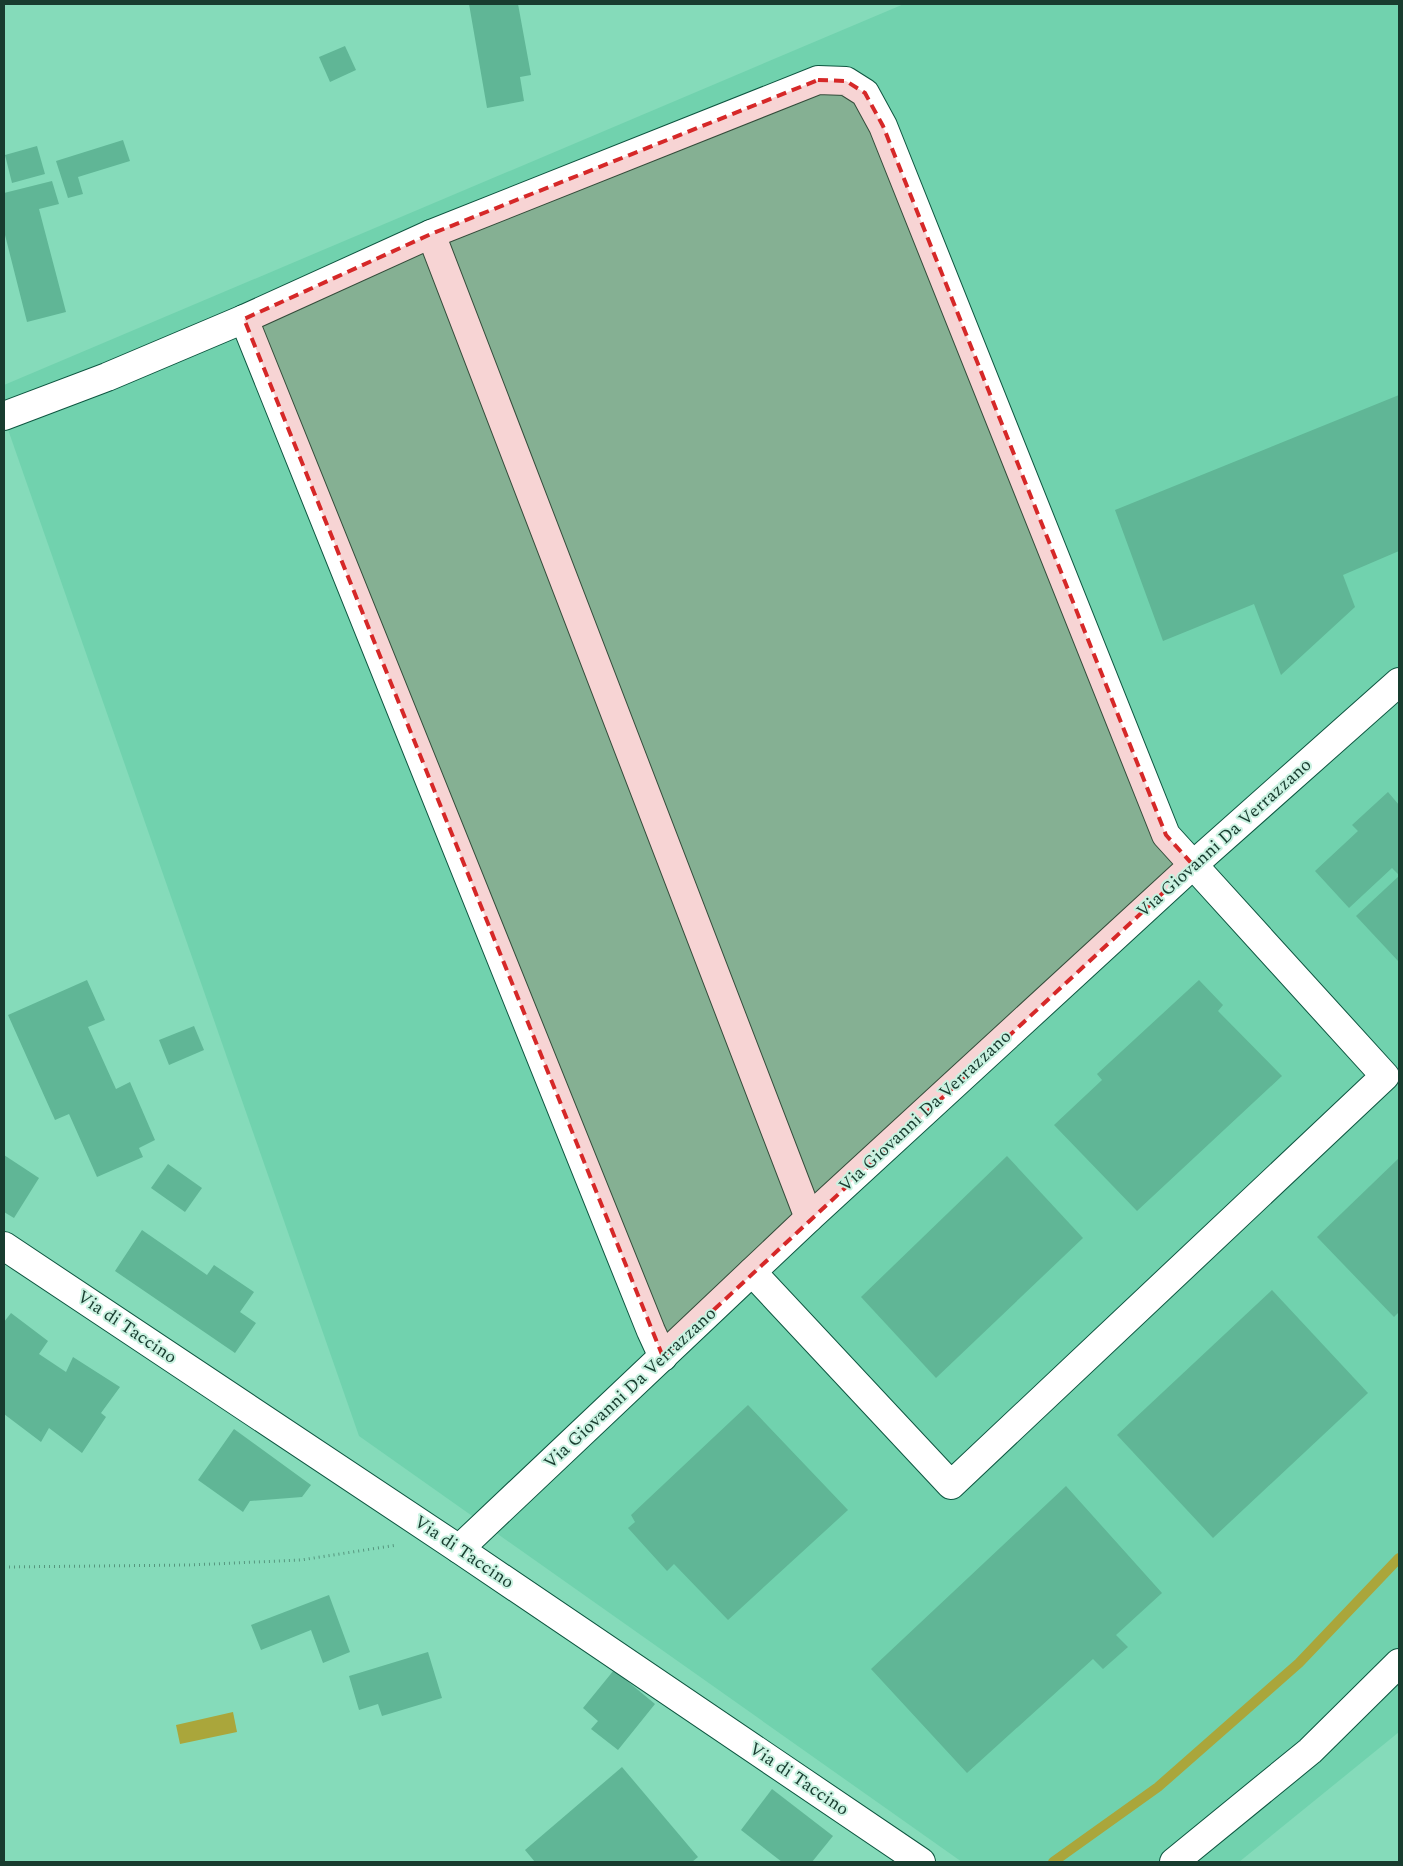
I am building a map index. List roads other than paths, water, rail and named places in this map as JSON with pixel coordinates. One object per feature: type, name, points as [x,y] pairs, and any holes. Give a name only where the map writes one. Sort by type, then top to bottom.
[{"type":"street","points":[[4,416],[107,377],[244,319],[431,234],[818,80],[846,81],[865,93],[883,126],[1166,836],[1385,1076],[951,1485],[752,1272]]},
{"type":"street","points":[[431,234],[809,1218]]},
{"type":"street","points":[[244,319],[663,1357]]},
{"type":"street","name":"Via Giovanni Da Verrazzano","points":[[451,1544],[663,1357],[809,1218],[1193,865],[1399,682]]},
{"type":"street","name":"Via di Taccino","points":[[4,1246],[451,1544],[921,1862]]},
{"type":"street","points":[[1174,1862],[1310,1751],[1399,1663]]},
{"type":"waterway","points":[[1053,1862],[1158,1787],[1299,1663],[1399,1558]]}]
